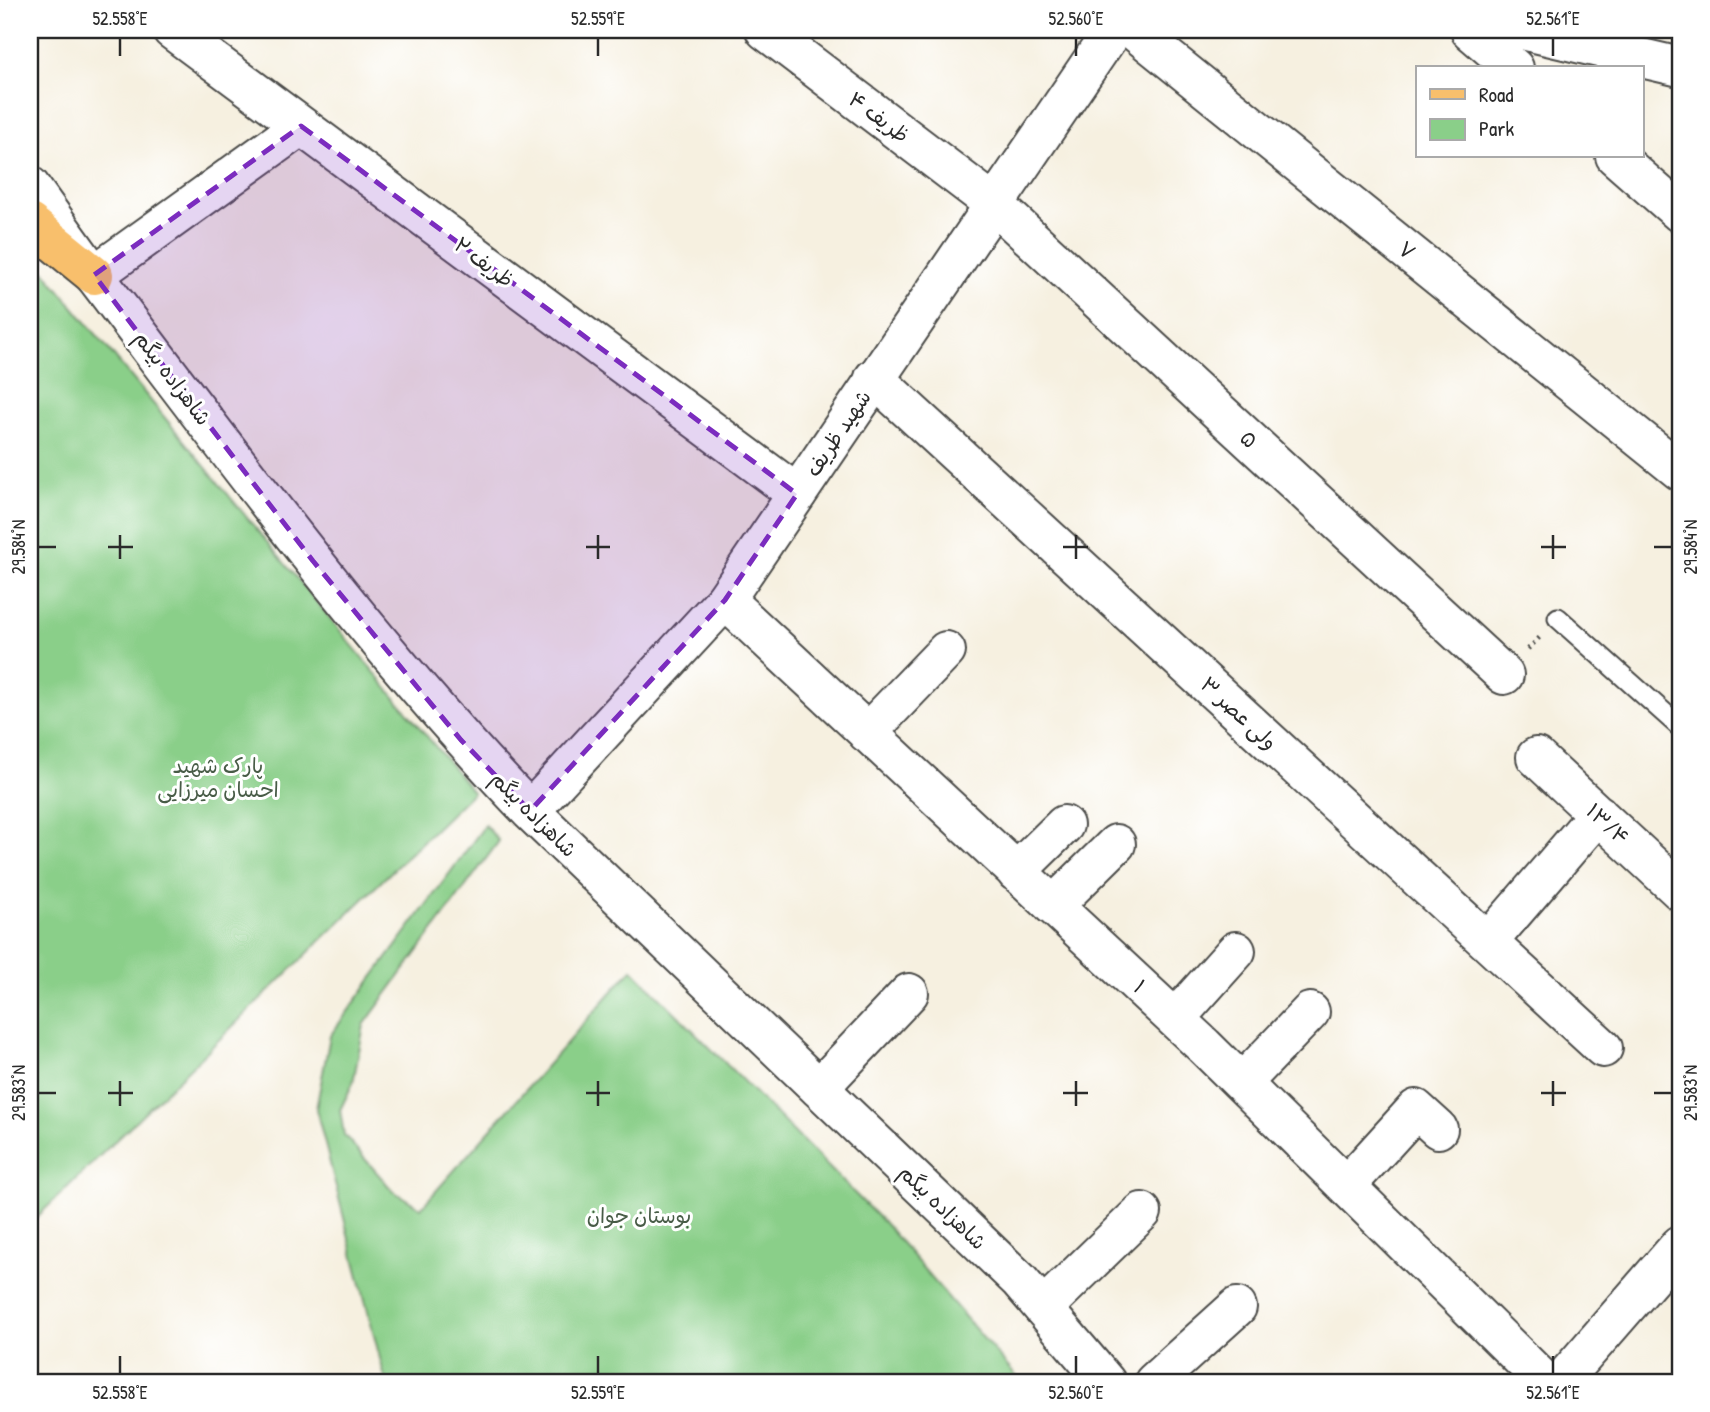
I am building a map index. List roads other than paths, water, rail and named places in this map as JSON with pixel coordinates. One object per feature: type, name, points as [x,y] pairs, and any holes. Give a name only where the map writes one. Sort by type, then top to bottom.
[{"type":"main road","points":[[30,223],[93,275]]},
{"type":"street","name":"ظریف ۲","points":[[172,30],[797,494]]},
{"type":"street","name":"ظریف ۴","points":[[765,30],[994,204]]},
{"type":"street","name":"شهید ظریف","points":[[530,811],[724,600],[1113,30]]},
{"type":"street","name":"۷","points":[[1133,30],[1680,471]]},
{"type":"street","points":[[1470,30],[1512,66]]},
{"type":"street","points":[[1522,30],[1680,67]]},
{"type":"street","points":[[93,275],[301,126]]},
{"type":"street","points":[[1617,158],[1680,213]]},
{"type":"street","name":"شاهزاده بیگم","points":[[30,186],[93,275],[313,561],[461,740],[530,811],[1019,1280],[1106,1382]]},
{"type":"street","name":"۵","points":[[994,204],[1504,675]]},
{"type":"street","name":"ولی عصر ۳","points":[[874,379],[1603,1048]]},
{"type":"street","name":"۱","points":[[724,600],[1175,1019],[1545,1382]]},
{"type":"street","points":[[867,733],[946,651]]},
{"type":"street","name":"۱۳/۴","points":[[1536,757],[1680,891]]},
{"type":"street","points":[[1488,942],[1598,814]]},
{"type":"street","points":[[1016,872],[1064,825]]},
{"type":"street","points":[[1053,906],[1116,844]]},
{"type":"street","points":[[1175,1019],[1236,951]]},
{"type":"street","points":[[819,1088],[909,993]]},
{"type":"street","points":[[1242,1083],[1310,1012]]},
{"type":"street","points":[[1346,1186],[1416,1109],[1438,1129]]},
{"type":"street","points":[[1043,1308],[1142,1212]]},
{"type":"street","points":[[1561,1382],[1677,1256]]},
{"type":"street","points":[[1154,1382],[1237,1307]]},
{"type":"lane","points":[[1558,618],[1680,727]]},
{"type":"park label","name":"پارک شهید احسان میرزایی","points":[[218,777]]},
{"type":"park label","name":"بوستان جوان","points":[[639,1215]]}]
